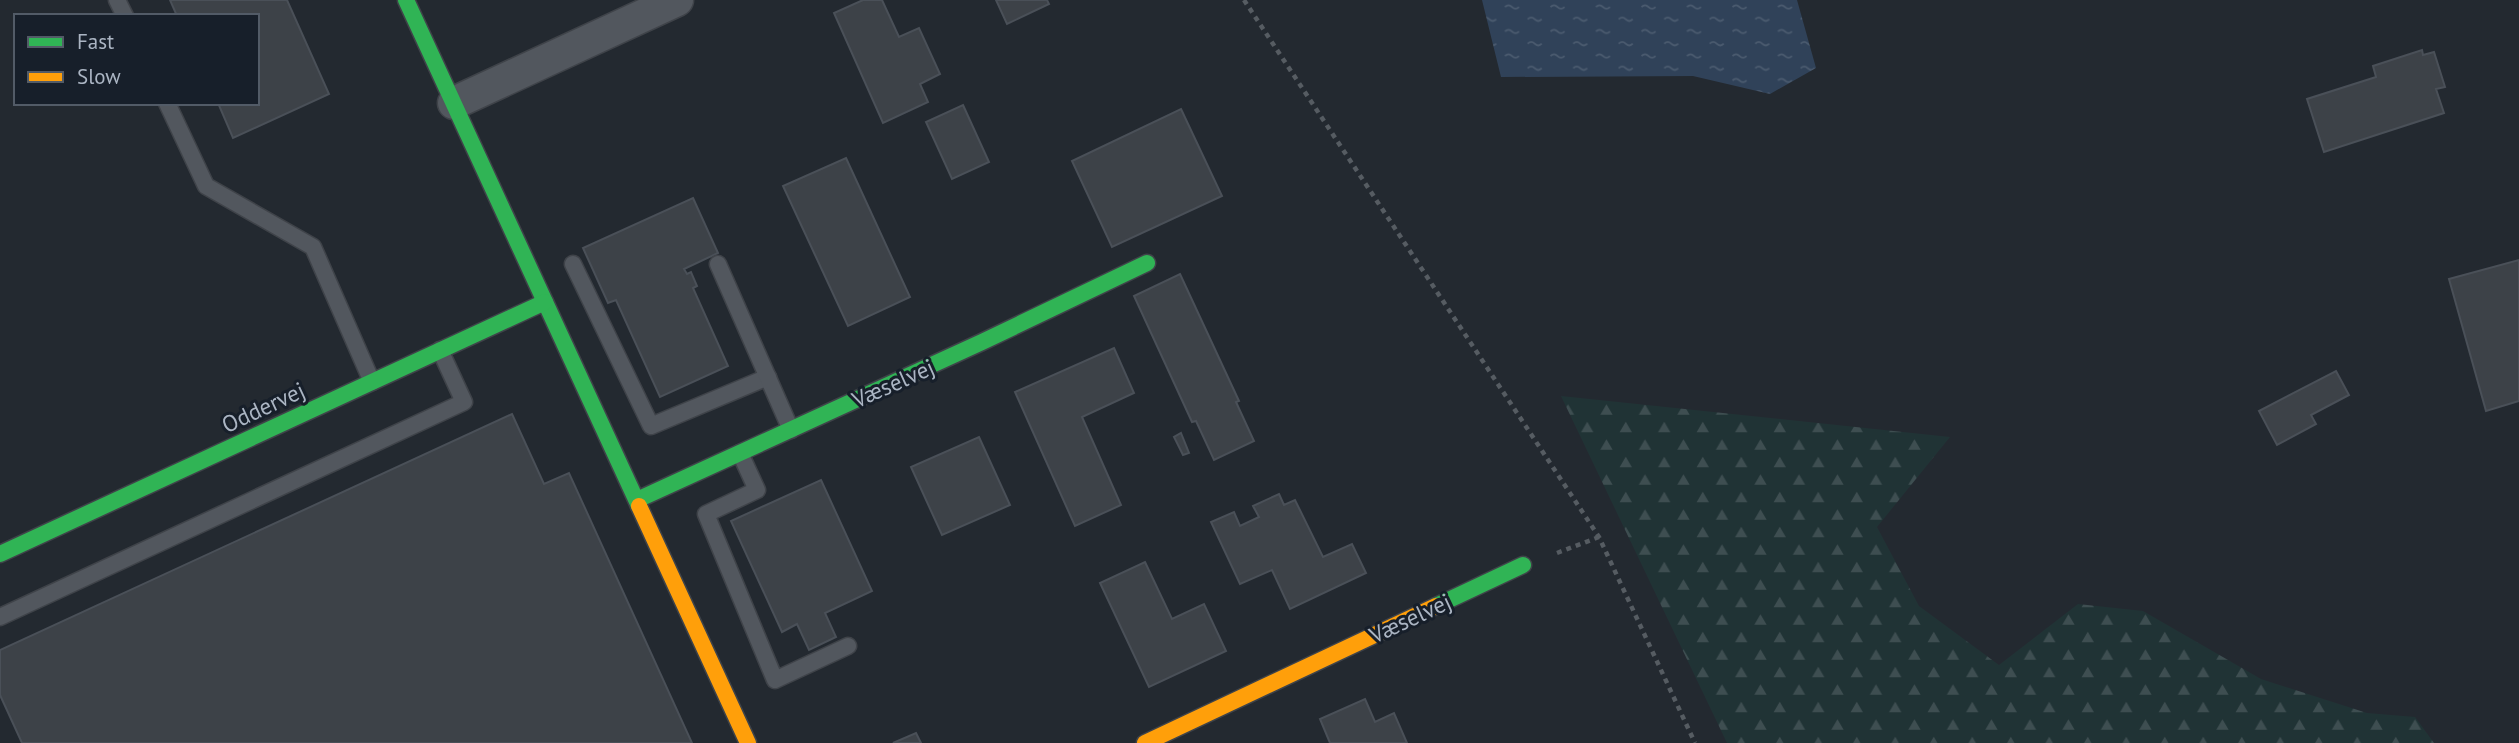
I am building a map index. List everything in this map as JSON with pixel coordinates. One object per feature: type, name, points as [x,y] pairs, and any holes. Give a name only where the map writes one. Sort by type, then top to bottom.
[{"type":"street","points":[[406,0],[748,743]]},
{"type":"street","points":[[454,103],[677,0]]},
{"type":"street","name":"Væselvej","points":[[637,500],[1147,263]]},
{"type":"street","name":"Oddervej","points":[[0,554],[545,302]]},
{"type":"street","name":"Væselvej","points":[[1144,743],[1523,565]]},
{"type":"lane","points":[[168,105],[206,186],[313,247],[372,382]]},
{"type":"lane","points":[[573,264],[651,426],[768,377]]},
{"type":"lane","points":[[718,264],[791,430]]},
{"type":"lane","points":[[0,617],[464,402],[440,350]]},
{"type":"lane","points":[[740,453],[757,490],[706,514],[775,680],[848,646]]},
{"type":"path","points":[[1244,0],[1599,537],[1695,743]]},
{"type":"path","points":[[1523,565],[1599,537]]},
{"type":"green space","points":[[1561,396],[1950,437],[1877,527],[1919,606],[1999,665],[2078,604],[2143,611],[2261,679],[2367,713],[2415,717],[2434,743],[1727,743]]},
{"type":"water","points":[[1482,0],[1797,0],[1816,68],[1770,94],[1693,76],[1501,77]]},
{"type":"building","points":[[170,0],[287,0],[329,94],[233,138],[219,105],[259,105],[259,14],[176,14]]},
{"type":"building","points":[[863,0],[882,0],[899,37],[919,28],[940,74],[920,84],[928,102],[883,123],[834,13]]},
{"type":"building","points":[[996,0],[1047,0],[1049,4],[1007,24]]},
{"type":"building","points":[[2422,50],[2423,55],[2434,52],[2445,87],[2436,89],[2444,113],[2324,152],[2307,99],[2376,77],[2373,66]]},
{"type":"building","points":[[963,105],[989,162],[952,179],[926,122]]},
{"type":"building","points":[[1181,109],[1222,196],[1112,247],[1072,161]]},
{"type":"building","points":[[846,158],[910,297],[848,326],[783,186]]},
{"type":"building","points":[[693,198],[718,253],[684,269],[687,274],[691,272],[697,286],[693,288],[728,366],[660,397],[616,300],[608,303],[583,248]]},
{"type":"building","points":[[2519,260],[2519,401],[2486,411],[2449,279]]},
{"type":"building","points":[[1180,274],[1239,401],[1236,402],[1254,441],[1214,460],[1196,421],[1192,422],[1134,296]]},
{"type":"building","points":[[1114,348],[1134,393],[1082,417],[1121,505],[1075,526],[1015,392]]},
{"type":"building","points":[[2336,371],[2349,395],[2311,415],[2316,424],[2277,445],[2259,411]]},
{"type":"building","points":[[512,414],[544,484],[569,473],[692,743],[22,743],[0,695],[0,650]]},
{"type":"building","points":[[1181,433],[1189,453],[1183,455],[1174,437]]},
{"type":"building","points":[[979,437],[1010,505],[942,535],[911,467]]},
{"type":"building","points":[[821,480],[872,591],[825,613],[836,637],[809,650],[797,624],[782,632],[731,521]]},
{"type":"building","points":[[1279,494],[1284,505],[1295,500],[1323,557],[1352,544],[1366,573],[1290,609],[1272,570],[1240,584],[1211,522],[1234,512],[1240,526],[1259,517],[1253,506]]},
{"type":"building","points":[[1145,562],[1172,619],[1204,604],[1226,651],[1149,687],[1100,583]]},
{"type":"building","points":[[1365,699],[1375,722],[1394,713],[1407,743],[1330,743],[1320,719]]},
{"type":"building","points":[[916,733],[921,743],[893,743]]},
{"type":"traffic: fast","points":[[406,0],[639,506]]},
{"type":"traffic: fast","points":[[637,500],[982,342],[1147,263]]},
{"type":"traffic: fast","points":[[0,554],[545,302]]},
{"type":"traffic: fast","points":[[1436,606],[1523,565]]},
{"type":"traffic: slow","points":[[639,506],[748,743]]},
{"type":"traffic: slow","points":[[1145,743],[1436,606]]}]
